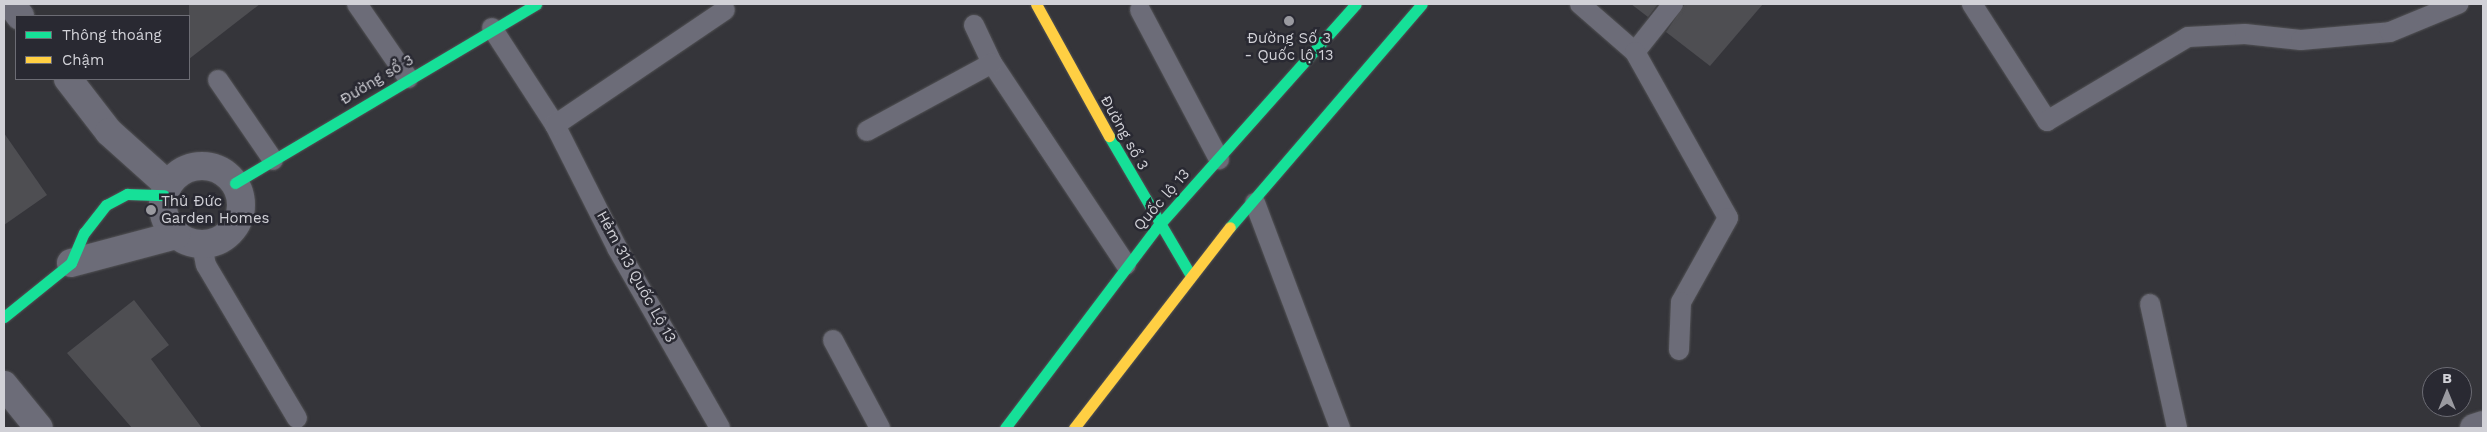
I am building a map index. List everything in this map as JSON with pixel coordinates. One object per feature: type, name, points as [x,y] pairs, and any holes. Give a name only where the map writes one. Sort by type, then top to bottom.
[{"type":"main road","name":"Đường sổ 3","points":[[235,184],[408,78],[536,4]]},
{"type":"main road","name":"Đường sổ 3","points":[[1036,4],[1158,226],[1190,274]]},
{"type":"main road","name":"Quốc lộ 13","points":[[1005,428],[1126,265],[1158,226],[1356,4]]},
{"type":"main road","points":[[1074,428],[1190,274],[1255,203],[1422,4]]},
{"type":"main road","points":[[4,317],[71,263],[84,233],[106,206],[127,194],[166,190]]},
{"type":"street","points":[[11,4],[19,15]]},
{"type":"street","points":[[69,80],[109,132],[166,190]]},
{"type":"street","points":[[71,263],[176,235],[202,245],[232,231],[240,216],[241,199],[235,184],[220,170],[201,166],[182,171],[166,190],[163,209],[176,235]]},
{"type":"street","points":[[4,385],[39,428]]},
{"type":"street","points":[[2474,428],[2483,425]]},
{"type":"lane","points":[[356,4],[408,78]]},
{"type":"lane","points":[[1580,4],[1634,52],[1728,218],[1681,302],[1679,350]]},
{"type":"lane","points":[[1634,52],[1673,4]]},
{"type":"lane","points":[[1972,4],[2047,121],[2188,38],[2246,34],[2301,40],[2390,32],[2458,4]]},
{"type":"lane","points":[[555,124],[725,10]]},
{"type":"lane","points":[[1140,10],[1218,159]]},
{"type":"lane","points":[[974,25],[992,63],[1126,265]]},
{"type":"lane","name":"Hẻm 313 Quốc Lộ 13","points":[[492,28],[555,124],[617,248],[720,428]]},
{"type":"lane","points":[[867,131],[992,63]]},
{"type":"lane","points":[[218,80],[273,160]]},
{"type":"lane","points":[[1255,203],[1340,428]]},
{"type":"lane","points":[[202,245],[206,265],[297,418]]},
{"type":"lane","points":[[2150,304],[2177,428]]},
{"type":"lane","points":[[832,340],[880,428]]},
{"type":"building","points":[[189,4],[260,4],[190,58]]},
{"type":"building","points":[[1631,4],[1658,4],[1648,17]]},
{"type":"building","points":[[1685,4],[1763,4],[1710,66],[1666,32]]},
{"type":"building","points":[[4,133],[47,195],[4,225]]},
{"type":"building","points":[[134,300],[169,345],[151,359],[202,428],[132,428],[67,353]]},
{"type":"traffic: fast","points":[[235,183],[536,4]]},
{"type":"traffic: fast","points":[[1005,428],[1158,226],[1356,4]]},
{"type":"traffic: fast","points":[[1230,227],[1422,4]]},
{"type":"traffic: fast","points":[[1109,136],[1190,274]]},
{"type":"traffic: fast","points":[[4,317],[71,263],[84,233],[106,205],[127,194],[164,195]]},
{"type":"traffic: slow","points":[[1036,4],[1109,136]]},
{"type":"traffic: slow","points":[[1074,428],[1230,227]]},
{"type":"place","name":"Đường Số 3 - Quốc lộ 13","points":[[1289,21]]},
{"type":"place","name":"Thủ Đức Garden Homes","points":[[151,210]]}]
